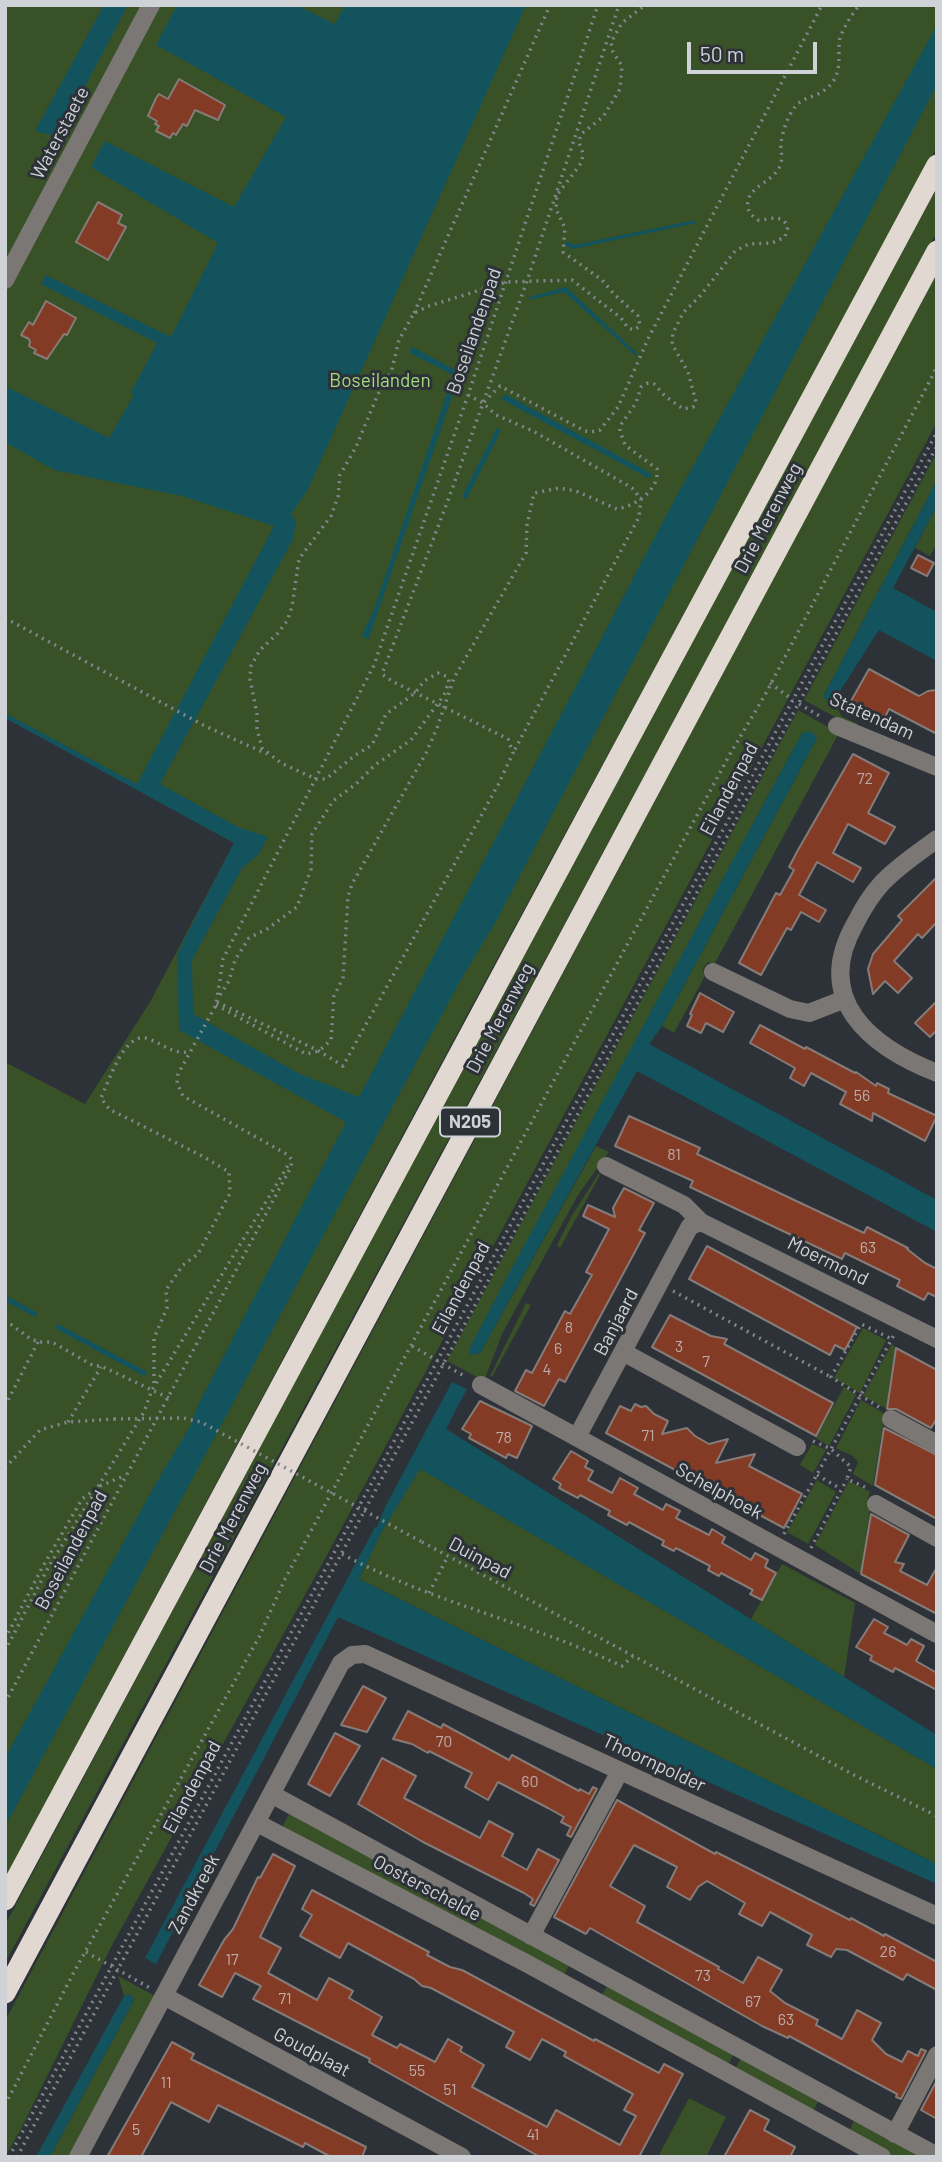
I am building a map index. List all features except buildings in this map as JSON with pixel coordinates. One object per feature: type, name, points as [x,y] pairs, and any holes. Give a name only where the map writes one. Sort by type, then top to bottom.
[{"type":"highway","name":"Drie Merenweg","points":[[5,1899],[937,164]]},
{"type":"highway","name":"Drie Merenweg","points":[[5,1993],[937,251]]},
{"type":"street","name":"Waterstaete","points":[[5,280],[151,5]]},
{"type":"street","name":"Statendam","points":[[837,726],[937,767]]},
{"type":"street","points":[[937,839],[881,884],[848,936],[840,965],[845,999],[853,1016],[869,1035],[906,1061],[937,1073]]},
{"type":"street","points":[[713,972],[790,1009],[809,1013],[845,999]]},
{"type":"street","name":"Moermond","points":[[606,1166],[684,1205],[696,1224],[937,1339]]},
{"type":"street","name":"Banjaard","points":[[577,1437],[660,1284],[696,1224]]},
{"type":"street","points":[[624,1352],[797,1447]]},
{"type":"street","name":"Schelphoek","points":[[481,1384],[937,1634]]},
{"type":"street","points":[[891,1419],[937,1444]]},
{"type":"street","points":[[876,1504],[937,1538]]},
{"type":"street","name":"Thoornpolder","points":[[352,1655],[365,1654],[937,1916]]},
{"type":"street","name":"Zandkreek","points":[[78,2157],[341,1663],[352,1655]]},
{"type":"street","points":[[531,1936],[620,1771]]},
{"type":"street","name":"Oosterschelde","points":[[273,1795],[937,2156]]},
{"type":"street","name":"Oosterschelde","points":[[257,1823],[577,1991],[882,2157]]},
{"type":"street","points":[[577,1991],[591,1969]]},
{"type":"street","name":"Goudplaat","points":[[164,1996],[438,2151],[462,2157]]},
{"type":"street","points":[[895,2134],[937,2054]]},
{"type":"street","points":[[825,2126],[838,2103]]},
{"type":"path","points":[[218,996],[229,981],[235,960],[249,938],[267,929],[297,907],[311,869],[312,834],[332,800],[411,740],[438,704],[449,682],[448,677],[438,673],[424,681],[415,693],[386,714],[372,745],[354,756],[331,777],[323,780],[281,763],[262,748],[250,679],[251,666],[260,650],[287,621],[292,607],[299,559],[331,516],[338,497],[340,475],[356,447],[378,394],[391,373],[400,340],[550,5]]},
{"type":"path","name":"Boseilandenpad","points":[[217,1004],[223,959],[374,665],[468,395],[598,5]]},
{"type":"path","points":[[513,753],[508,739],[382,674],[527,281],[619,5]]},
{"type":"path","points":[[414,313],[506,282],[572,280],[621,318],[628,328],[634,330],[640,326],[638,316],[602,280],[563,252],[565,228],[556,209],[557,195],[582,162],[583,154],[579,142],[581,134],[603,117],[620,89],[622,66],[613,52],[611,42],[622,23],[646,5]]},
{"type":"path","points":[[483,402],[500,386],[585,431],[600,430],[618,407],[649,337],[822,5]]},
{"type":"path","points":[[319,1051],[331,1040],[334,996],[343,978],[348,897],[352,884],[426,753],[438,728],[454,678],[526,553],[527,525],[534,494],[559,488],[576,491],[617,509],[641,499],[657,480],[657,469],[625,444],[620,436],[620,426],[633,410],[639,390],[648,383],[654,384],[683,409],[693,407],[696,401],[688,372],[672,344],[674,328],[735,251],[749,244],[772,243],[785,237],[788,227],[783,219],[758,220],[750,214],[747,206],[749,197],[779,168],[782,161],[781,143],[794,108],[819,95],[834,79],[839,65],[841,37],[845,25],[859,5]]},
{"type":"path","points":[[5,2105],[259,1637],[285,1579],[770,682],[937,367]]},
{"type":"path","points":[[152,1390],[292,1160],[284,1152],[183,1096],[177,1083],[178,1074],[212,1012],[217,1004],[319,1051],[343,1066],[498,785],[639,517],[641,499],[632,488],[533,430],[496,415],[483,402],[468,395]]},
{"type":"path","name":"Eilandenpad","points":[[9,2157],[937,432]]},
{"type":"path","points":[[18,2157],[937,446]]},
{"type":"path","points":[[5,618],[205,726],[268,754]]},
{"type":"path","name":"Statendam","points":[[770,682],[799,704],[837,726]]},
{"type":"path","points":[[5,1651],[48,1568],[144,1412],[156,1380],[154,1338],[167,1308],[166,1290],[183,1265],[198,1254],[230,1193],[229,1172],[109,1109],[101,1098],[123,1052],[133,1039],[149,1038],[171,1052],[191,1051]]},
{"type":"path","name":"Boseilandenpad","points":[[5,1703],[163,1410],[291,1167],[292,1160]]},
{"type":"path","points":[[660,1284],[831,1377],[888,1413],[891,1419]]},
{"type":"path","points":[[5,1320],[38,1342],[52,1342],[94,1366],[102,1366],[169,1398]]},
{"type":"path","points":[[777,1546],[902,1321]]},
{"type":"path","points":[[831,1377],[861,1324],[892,1339]]},
{"type":"path","points":[[5,1406],[38,1342]]},
{"type":"path","points":[[412,1346],[481,1384]]},
{"type":"path","points":[[68,1422],[102,1366]]},
{"type":"path","name":"Duinpad","points":[[5,1468],[40,1430],[68,1422],[183,1418],[201,1422],[854,1775],[937,1816]]},
{"type":"path","points":[[797,1447],[812,1440],[831,1449],[851,1467],[804,1563]]},
{"type":"path","points":[[5,1639],[82,1499],[100,1486],[128,1474]]},
{"type":"path","points":[[817,1475],[841,1489]]},
{"type":"path","points":[[846,1479],[876,1492],[876,1504]]},
{"type":"path","points":[[335,1551],[373,1571],[622,1666],[633,1656]]},
{"type":"path","points":[[429,1593],[448,1556]]},
{"type":"path","points":[[86,1952],[164,1996]]},
{"type":"green space","name":"Boseilanden","points":[[5,5],[937,5],[937,147],[475,1000],[5,1878],[5,1062],[85,1104],[150,1002],[234,843],[5,717]]},
{"type":"green space","points":[[937,189],[937,232],[5,1963],[5,1925],[853,334]]},
{"type":"green space","points":[[937,271],[937,422],[321,1566],[110,1949],[5,2157],[5,2021]]},
{"type":"green space","points":[[937,452],[937,480],[823,697],[828,700],[835,699],[841,716],[858,724],[855,728],[804,700]]},
{"type":"green space","points":[[937,506],[937,543],[930,556],[915,548]]},
{"type":"green space","points":[[798,710],[839,733],[714,965],[708,962],[703,969],[705,976],[674,1033],[662,1026],[817,738],[802,733],[470,1349],[471,1355],[480,1353],[596,1146],[609,1152],[578,1195],[502,1334],[484,1381],[447,1361]]},
{"type":"green space","points":[[599,1173],[560,1248],[557,1245],[571,1217]]},
{"type":"green space","points":[[526,1303],[531,1305],[492,1377],[490,1376]]},
{"type":"green space","points":[[863,1328],[886,1340],[860,1393],[834,1378]]},
{"type":"green space","points":[[892,1344],[896,1348],[887,1409],[863,1396]]},
{"type":"green space","points":[[844,1387],[856,1395],[829,1446],[816,1438]]},
{"type":"green space","points":[[861,1400],[885,1414],[873,1486],[853,1474],[858,1462],[853,1456],[836,1448]]},
{"type":"green space","points":[[812,1444],[826,1450],[813,1473],[800,1465]]},
{"type":"green space","points":[[419,1468],[937,1769],[937,1864],[359,1579],[382,1531]]},
{"type":"green space","points":[[817,1480],[836,1492],[808,1544],[787,1532]]},
{"type":"green space","points":[[849,1481],[870,1492],[867,1500],[871,1501],[861,1574],[815,1545]]},
{"type":"green space","points":[[782,1564],[855,1603],[844,1677],[751,1619]]},
{"type":"green space","points":[[290,1812],[570,1963],[562,1980],[282,1828]]},
{"type":"green space","points":[[118,1976],[155,1996],[69,2157],[50,2157],[134,2000],[130,1994],[124,1996]]},
{"type":"green space","points":[[609,1983],[734,2053],[726,2069],[600,1998]]},
{"type":"green space","points":[[742,2056],[820,2097],[813,2112],[734,2071]]},
{"type":"green space","points":[[689,2098],[726,2117],[706,2157],[658,2157]]},
{"type":"green space","points":[[856,2116],[931,2157],[894,2157],[849,2132]]},
{"type":"water","points":[[104,5],[128,5],[58,137],[35,131]]},
{"type":"water","points":[[177,5],[296,5],[335,24],[345,5],[526,5],[307,491],[291,514],[296,521],[293,539],[160,784],[238,827],[268,837],[258,855],[242,868],[192,960],[193,1014],[300,1074],[359,1097],[676,497],[937,25],[937,85],[495,923],[459,983],[5,1827],[5,1758],[152,1490],[191,1425],[197,1407],[346,1122],[179,1030],[177,954],[234,843],[5,718],[5,713],[137,784],[274,526],[182,496],[54,470],[5,442],[5,386],[109,438],[134,395],[131,392],[157,343],[41,284],[46,275],[171,337],[218,243],[91,167],[105,141],[234,207],[286,117],[156,45]]},
{"type":"water","points":[[695,220],[696,223],[573,249],[565,245],[566,241],[574,245]]},
{"type":"water","points":[[566,287],[637,353],[636,356],[564,292],[529,300],[529,297]]},
{"type":"water","points":[[411,346],[458,374],[455,376],[410,353]]},
{"type":"water","points":[[447,393],[453,394],[368,640],[362,635],[374,609]]},
{"type":"water","points":[[505,394],[652,474],[650,479],[501,399]]},
{"type":"water","points":[[937,480],[937,506],[893,588],[937,612],[937,661],[879,630],[835,699],[828,701],[823,697]]},
{"type":"water","points":[[811,731],[817,738],[662,1026],[649,1044],[937,1200],[937,1232],[637,1071],[480,1353],[471,1355],[469,1349],[507,1277],[802,733]]},
{"type":"water","points":[[452,1382],[467,1389],[446,1429],[937,1735],[937,1769],[420,1469],[382,1531],[359,1579],[937,1864],[937,1884],[338,1617],[156,1964],[145,1958]]},
{"type":"water","points":[[130,1994],[134,2000],[50,2157],[36,2157],[124,1996]]},
{"type":"waterway","points":[[465,496],[498,431]]},
{"type":"waterway","points":[[5,1298],[35,1314]]},
{"type":"waterway","points":[[58,1327],[144,1373]]}]
